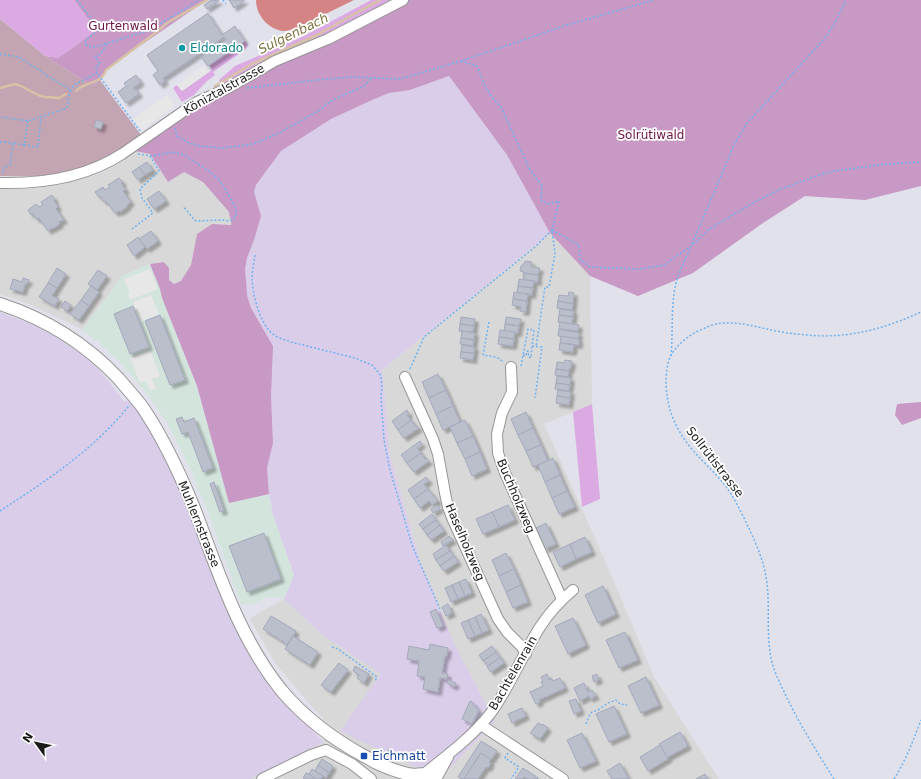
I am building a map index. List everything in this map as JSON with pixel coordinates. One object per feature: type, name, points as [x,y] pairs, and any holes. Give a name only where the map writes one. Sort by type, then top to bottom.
[{"type":"street","name":"Köniztalstrasse","points":[[2,179],[38,182],[57,180],[98,168],[111,162],[197,102],[228,88],[262,68],[328,39],[404,0]]},
{"type":"street","name":"Muhlernstrasse","points":[[0,304],[43,321],[57,328],[78,342],[108,368],[136,399],[169,453],[183,483],[224,588],[248,638],[266,669],[289,699],[314,723],[340,742],[380,764],[409,775],[424,777]]},
{"type":"street","name":"Buchholzweg","points":[[516,366],[512,392],[505,406],[498,428],[496,441],[498,454],[505,473],[562,599]]},
{"type":"street","name":"Haselholzweg","points":[[405,377],[433,439],[438,454],[448,507],[456,527],[498,619],[507,632],[522,647],[526,654]]},
{"type":"street","name":"Bachtelenrain","points":[[424,777],[481,725],[490,714],[506,689],[540,627],[562,599],[573,590]]},
{"type":"street","points":[[481,725],[563,779]]},
{"type":"street","points":[[262,779],[311,755],[326,750],[352,764],[371,779]]},
{"type":"street","name":"Muhlernstrasse","points":[[380,764],[397,779]]},
{"type":"path","points":[[77,0],[97,26],[96,32],[86,40],[85,43],[87,46],[95,47],[150,30],[199,0]]},
{"type":"path","points":[[223,0],[226,4]]},
{"type":"path","points":[[246,88],[352,76],[400,80],[567,25],[654,0]]},
{"type":"path","points":[[671,356],[672,306],[674,292],[681,268],[735,143],[747,123],[825,38],[835,23],[846,0]]},
{"type":"path","points":[[107,44],[101,53],[95,58],[100,63],[96,68],[97,73],[145,138]]},
{"type":"path","points":[[0,54],[19,57],[68,88],[70,91]]},
{"type":"path","points":[[461,61],[477,66],[485,86],[500,107],[530,170],[542,186],[541,200],[548,204],[559,201],[552,230],[555,254],[549,288],[545,287],[536,347]]},
{"type":"path","points":[[0,117],[28,120],[67,108],[70,91],[74,85],[97,73]]},
{"type":"path","points":[[173,119],[177,136],[189,143],[200,146],[223,148],[253,144],[280,133],[320,110],[331,101],[364,86],[372,78]]},
{"type":"path","points":[[0,142],[38,147],[42,116]]},
{"type":"path","points":[[24,145],[28,120]]},
{"type":"path","points":[[2,179],[4,167],[10,165],[13,144]]},
{"type":"path","points":[[130,149],[138,154],[150,156],[169,152],[179,153],[209,171],[218,178],[223,185],[235,207],[236,216],[233,220],[229,221],[196,221],[183,206]]},
{"type":"path","points":[[132,228],[153,213],[142,198],[140,189],[159,171],[150,156]]},
{"type":"path","points":[[552,230],[579,245],[580,260],[590,267],[639,269],[664,265],[691,246],[708,230],[751,204],[781,189],[834,171],[887,164],[921,162]]},
{"type":"path","points":[[405,377],[424,337],[536,247],[552,230]]},
{"type":"path","points":[[255,255],[252,279],[254,291],[260,316],[267,328],[274,335],[283,340],[361,360],[372,366],[378,372],[382,386],[381,398],[384,440],[390,470],[412,545],[440,609]]},
{"type":"path","name":"Sollrütistrasse","points":[[834,779],[794,711],[776,675],[769,649],[768,595],[766,577],[754,538],[731,493],[719,477],[690,447],[677,426],[669,409],[666,386],[668,368],[671,356],[680,344],[688,337],[713,325],[730,323],[741,324],[779,332],[827,336],[869,331],[921,312]]},
{"type":"path","points":[[489,322],[483,355],[496,357]]},
{"type":"path","points":[[516,366],[523,355],[528,329],[534,330],[531,358],[528,357],[529,352],[527,351],[526,356],[523,355]]},
{"type":"path","points":[[532,346],[542,348],[535,398]]},
{"type":"path","points":[[0,511],[34,489],[78,456],[110,428],[136,399]]},
{"type":"path","points":[[332,647],[338,649],[377,677],[375,680]]},
{"type":"path","points":[[586,724],[590,714],[603,708],[608,703],[616,700],[620,704],[627,705]]},
{"type":"path","points":[[894,779],[911,746],[921,720]]},
{"type":"path","points":[[511,779],[519,767],[505,758],[513,746]]},
{"type":"shaded area","points":[[0,0],[74,0],[96,30],[58,58],[45,56],[0,19]]},
{"type":"shaded area","points":[[256,0],[354,0],[299,27],[283,31],[272,27],[264,20],[258,11]]},
{"type":"shaded area","points":[[371,0],[403,0],[330,44],[289,55],[223,89],[219,80],[235,66],[302,37]]},
{"type":"shaded area","points":[[0,19],[45,56],[92,86],[100,80],[141,135],[102,159],[75,170],[44,175],[0,176]]},
{"type":"shaded area","points":[[245,41],[248,45],[246,49],[213,72],[215,75],[194,95],[182,102],[173,88],[177,85],[182,91],[212,70],[209,65]]},
{"type":"shaded area","points":[[204,66],[209,72],[182,91],[177,85]]},
{"type":"shaded area","points":[[449,76],[507,155],[550,233],[382,370],[390,456],[420,561],[453,641],[495,722],[440,778],[340,731],[381,674],[323,635],[284,599],[294,575],[273,514],[269,494],[267,468],[273,442],[271,395],[259,324],[251,308],[247,295],[245,269],[247,258],[254,240],[254,192],[256,185],[281,151],[331,119],[370,101],[389,93],[410,90]]},
{"type":"shaded area","points":[[167,95],[175,106],[142,130],[133,119]]},
{"type":"shaded area","points":[[135,151],[150,154],[168,182],[184,172],[203,182],[229,212],[232,225],[212,224],[197,234],[191,265],[181,281],[174,284],[169,280],[169,268],[164,262],[150,264],[122,276],[82,330],[29,304],[0,294],[0,188],[38,188],[59,185],[99,174],[115,166]]},
{"type":"shaded area","points":[[550,233],[590,276],[592,404],[544,424],[607,565],[654,677],[719,779],[250,779],[324,741],[323,718],[275,663],[250,618],[284,599],[323,635],[381,674],[453,641],[420,561],[390,456],[382,370]]},
{"type":"shaded area","points":[[150,264],[197,386],[230,503],[269,494],[273,514],[294,575],[284,599],[273,597],[266,598],[253,604],[241,604],[208,512],[185,458],[168,424],[148,395],[119,361],[82,330],[122,276]]},
{"type":"shaded area","points":[[150,269],[158,289],[130,300],[128,295],[130,294],[124,279]]},
{"type":"shaded area","points":[[151,295],[159,314],[140,322],[133,302]]},
{"type":"shaded area","points":[[0,312],[46,331],[84,356],[101,372],[124,401],[136,399],[142,407],[258,655],[305,715],[310,728],[324,742],[250,779],[0,779]]},
{"type":"shaded area","points":[[150,350],[160,376],[152,379],[156,389],[150,391],[146,381],[140,383],[130,358]]},
{"type":"shaded area","points":[[592,404],[600,499],[582,507],[573,412]]},
{"type":"green space","name":"Gurtenwald","points":[[74,0],[207,0],[109,67],[100,80],[92,86],[45,56],[58,58],[96,30]]},
{"type":"green space","name":"Solrütiwald","points":[[403,0],[921,0],[921,186],[865,200],[805,196],[763,223],[693,273],[638,296],[590,276],[550,233],[507,155],[449,76],[410,90],[389,93],[370,101],[331,119],[281,151],[256,185],[254,192],[261,216],[247,258],[245,269],[247,295],[251,308],[273,346],[271,395],[273,443],[267,468],[269,494],[229,503],[197,386],[150,264],[164,262],[169,268],[169,280],[174,284],[181,281],[191,265],[197,234],[212,224],[231,225],[229,212],[203,182],[184,172],[168,182],[150,154],[135,151],[182,116],[289,55],[330,44]]},
{"type":"green space","points":[[921,402],[921,418],[902,425],[895,415],[897,404]]},
{"type":"building","points":[[211,0],[219,1],[207,9],[204,5]]},
{"type":"building","points":[[229,0],[244,0],[244,1],[234,8]]},
{"type":"building","name":"Eldorado","points":[[208,13],[222,35],[235,26],[245,41],[208,66],[201,57],[226,40],[224,37],[163,78],[165,81],[160,85],[153,75],[158,71],[147,55]]},
{"type":"building","points":[[136,75],[141,82],[133,88],[134,90],[136,89],[139,94],[126,103],[118,92],[126,86],[124,83]]},
{"type":"building","points":[[96,120],[103,122],[101,129],[94,127]]},
{"type":"building","points":[[147,162],[153,170],[145,175],[139,167]]},
{"type":"building","points":[[139,167],[145,175],[138,180],[132,172]]},
{"type":"building","points":[[119,178],[123,182],[121,183],[126,190],[123,191],[131,202],[120,212],[115,213],[106,201],[104,202],[95,192],[103,187],[105,190],[110,187],[108,185]]},
{"type":"building","points":[[159,191],[166,201],[154,209],[147,199]]},
{"type":"building","points":[[52,195],[58,207],[56,209],[64,220],[48,231],[39,218],[37,220],[33,213],[31,215],[28,210],[36,204],[39,207],[43,205],[41,202]]},
{"type":"building","points":[[151,231],[158,241],[147,249],[139,239]]},
{"type":"building","points":[[138,237],[145,247],[134,256],[127,245]]},
{"type":"building","points":[[525,261],[532,262],[531,267],[540,268],[538,275],[520,271],[521,266],[525,263]]},
{"type":"building","points":[[57,268],[66,274],[57,288],[48,283]]},
{"type":"building","points":[[98,270],[107,276],[97,290],[88,284]]},
{"type":"building","points":[[524,273],[538,275],[538,282],[523,280]]},
{"type":"building","points":[[23,278],[29,280],[27,284],[25,284],[23,292],[10,289],[13,279],[22,282]]},
{"type":"building","points":[[519,279],[534,281],[533,288],[518,286]]},
{"type":"building","points":[[48,283],[57,288],[52,296],[59,299],[55,306],[39,297]]},
{"type":"building","points":[[91,286],[99,292],[89,306],[81,300]]},
{"type":"building","points":[[518,286],[533,288],[532,295],[517,293]]},
{"type":"building","points":[[514,292],[528,294],[527,301],[513,299]]},
{"type":"building","points":[[569,292],[574,293],[573,304],[558,301],[559,295],[568,296]]},
{"type":"building","points":[[513,299],[527,301],[526,312],[520,311],[521,307],[512,305]]},
{"type":"building","points":[[81,300],[89,306],[79,320],[70,314]]},
{"type":"building","points":[[65,301],[71,305],[67,311],[61,307]]},
{"type":"building","points":[[558,301],[573,304],[572,310],[557,308]]},
{"type":"building","points":[[133,306],[149,347],[130,354],[114,314]]},
{"type":"building","points":[[560,309],[574,311],[573,317],[559,315]]},
{"type":"building","points":[[160,315],[185,380],[170,385],[145,321]]},
{"type":"building","points":[[559,315],[573,317],[572,324],[558,322]]},
{"type":"building","points":[[461,317],[475,319],[474,326],[460,324]]},
{"type":"building","points":[[506,317],[521,319],[519,326],[505,324]]},
{"type":"building","points":[[560,322],[579,325],[578,331],[559,329]]},
{"type":"building","points":[[460,324],[474,326],[473,332],[459,331]]},
{"type":"building","points":[[505,324],[519,326],[518,333],[504,331]]},
{"type":"building","points":[[559,329],[579,333],[578,339],[558,336]]},
{"type":"building","points":[[500,330],[515,332],[514,339],[499,337]]},
{"type":"building","points":[[462,331],[475,333],[474,340],[461,338]]},
{"type":"building","points":[[561,336],[579,339],[579,345],[560,343]]},
{"type":"building","points":[[499,337],[514,339],[513,346],[498,344]]},
{"type":"building","points":[[461,338],[474,340],[473,346],[460,344]]},
{"type":"building","points":[[560,343],[574,345],[573,352],[559,350]]},
{"type":"building","points":[[462,345],[475,347],[474,353],[461,352]]},
{"type":"building","points":[[461,352],[474,353],[473,360],[460,358]]},
{"type":"building","points":[[565,360],[572,361],[569,371],[556,369],[557,362],[564,363]]},
{"type":"building","points":[[556,369],[569,371],[568,377],[555,375]]},
{"type":"building","points":[[438,374],[446,390],[429,398],[422,382]]},
{"type":"building","points":[[557,376],[571,378],[570,385],[556,383]]},
{"type":"building","points":[[556,383],[570,385],[569,391],[555,389]]},
{"type":"building","points":[[446,390],[453,406],[436,414],[429,398]]},
{"type":"building","points":[[558,390],[571,392],[570,398],[557,396]]},
{"type":"building","points":[[557,396],[570,398],[569,405],[556,403]]},
{"type":"building","points":[[453,406],[460,422],[443,430],[436,414]]},
{"type":"building","points":[[407,410],[409,414],[407,415],[411,420],[398,430],[392,421]]},
{"type":"building","points":[[526,412],[533,428],[518,435],[511,419]]},
{"type":"building","points":[[182,417],[184,422],[194,418],[213,468],[203,472],[188,432],[182,434],[176,419]]},
{"type":"building","points":[[411,420],[415,426],[416,425],[419,428],[404,438],[398,430]]},
{"type":"building","points":[[465,420],[473,436],[457,443],[450,427]]},
{"type":"building","points":[[533,428],[541,445],[526,451],[518,435]]},
{"type":"building","points":[[473,436],[480,452],[465,459],[457,443]]},
{"type":"building","points":[[420,441],[422,444],[417,448],[421,453],[407,463],[401,455]]},
{"type":"building","points":[[541,445],[548,461],[533,467],[526,451]]},
{"type":"building","points":[[480,452],[487,469],[472,476],[465,459]]},
{"type":"building","points":[[421,453],[425,459],[426,458],[429,461],[414,472],[407,463]]},
{"type":"building","points":[[553,458],[560,475],[545,482],[538,465]]},
{"type":"building","points":[[560,475],[567,491],[552,498],[545,482]]},
{"type":"building","points":[[426,477],[429,481],[424,484],[428,489],[414,499],[408,490]]},
{"type":"building","points":[[214,482],[224,511],[220,512],[210,484]]},
{"type":"building","points":[[428,489],[438,501],[432,505],[429,501],[420,508],[414,499]]},
{"type":"building","points":[[567,491],[575,507],[559,514],[552,498]]},
{"type":"building","points":[[437,505],[440,509],[433,513],[431,509]]},
{"type":"building","points":[[508,505],[515,520],[499,527],[492,512]]},
{"type":"building","points":[[492,512],[499,527],[483,534],[476,519]]},
{"type":"building","points":[[432,514],[436,520],[423,529],[419,524]]},
{"type":"building","points":[[436,520],[440,525],[427,535],[423,529]]},
{"type":"building","points":[[546,523],[556,544],[545,549],[536,528]]},
{"type":"building","points":[[440,525],[444,531],[431,540],[427,535]]},
{"type":"building","points":[[264,533],[281,579],[247,592],[229,546]]},
{"type":"building","points":[[449,536],[453,540],[443,546],[441,542]]},
{"type":"building","points":[[585,537],[592,552],[576,559],[570,544]]},
{"type":"building","points":[[570,544],[576,559],[560,567],[553,552]]},
{"type":"building","points":[[446,545],[450,551],[436,560],[433,554]]},
{"type":"building","points":[[450,551],[454,556],[440,566],[436,560]]},
{"type":"building","points":[[506,553],[514,569],[499,576],[492,560]]},
{"type":"building","points":[[454,556],[458,562],[444,571],[440,566]]},
{"type":"building","points":[[514,569],[521,585],[506,592],[499,576]]},
{"type":"building","points":[[466,579],[472,593],[465,596],[459,582]]},
{"type":"building","points":[[459,582],[465,596],[458,599],[452,585]]},
{"type":"building","points":[[452,585],[458,599],[451,602],[445,588]]},
{"type":"building","points":[[521,585],[528,602],[513,608],[506,592]]},
{"type":"building","points":[[603,586],[616,614],[598,623],[585,595]]},
{"type":"building","points":[[448,604],[452,613],[446,616],[442,607]]},
{"type":"building","points":[[436,609],[443,626],[437,628],[430,612]]},
{"type":"building","points":[[481,614],[489,630],[482,633],[475,617]]},
{"type":"building","points":[[271,616],[296,631],[287,645],[263,629]]},
{"type":"building","points":[[475,617],[482,633],[475,636],[468,620]]},
{"type":"building","points":[[573,618],[586,645],[568,654],[555,626]]},
{"type":"building","points":[[468,620],[475,636],[468,639],[461,623]]},
{"type":"building","points":[[625,632],[638,660],[619,668],[606,640]]},
{"type":"building","points":[[293,636],[318,652],[310,665],[285,649]]},
{"type":"building","points":[[430,644],[448,648],[442,673],[448,674],[447,679],[440,678],[438,692],[423,689],[425,677],[417,676],[419,661],[407,659],[409,646],[429,650]]},
{"type":"building","points":[[492,646],[496,652],[483,661],[479,655]]},
{"type":"building","points":[[496,652],[500,657],[488,666],[484,660]]},
{"type":"building","points":[[500,657],[504,663],[491,672],[487,667]]},
{"type":"building","points":[[339,663],[348,670],[331,692],[321,685]]},
{"type":"building","points":[[355,666],[369,674],[364,683],[357,678],[359,675],[353,671]]},
{"type":"building","points":[[547,674],[549,680],[552,679],[553,681],[560,678],[565,688],[539,700],[540,702],[536,704],[530,692],[543,686],[541,677]]},
{"type":"building","points":[[597,674],[599,680],[594,682],[592,676]]},
{"type":"building","points":[[646,677],[659,705],[641,713],[628,686]]},
{"type":"building","points":[[448,680],[456,683],[454,687],[447,683]]},
{"type":"building","points":[[584,683],[588,692],[592,690],[596,696],[590,699],[589,696],[580,701],[574,688]]},
{"type":"building","points":[[576,699],[581,711],[574,714],[569,701]]},
{"type":"building","points":[[470,701],[474,703],[473,705],[479,710],[472,724],[462,719]]},
{"type":"building","points":[[614,706],[627,734],[609,742],[596,714]]},
{"type":"building","points":[[522,708],[526,716],[512,723],[508,714]]},
{"type":"building","points":[[538,723],[543,724],[548,728],[540,739],[530,733]]},
{"type":"building","points":[[680,732],[688,746],[668,757],[668,759],[659,744]]},
{"type":"building","points":[[582,733],[596,761],[580,768],[567,740]]},
{"type":"building","points":[[481,741],[497,751],[491,760],[481,753],[464,779],[458,777]]},
{"type":"building","points":[[660,745],[668,759],[648,771],[640,757]]},
{"type":"building","points":[[389,749],[396,753],[395,757],[387,753]]},
{"type":"building","points":[[481,753],[491,760],[488,768],[486,767],[478,779],[464,779]]},
{"type":"building","points":[[322,759],[333,766],[329,773],[318,765]]},
{"type":"building","points":[[620,763],[629,779],[612,779],[607,771]]},
{"type":"building","points":[[318,765],[329,773],[326,778],[315,771]]},
{"type":"building","points":[[523,768],[538,778],[528,779],[524,777],[523,779],[515,779]]},
{"type":"building","points":[[312,769],[323,776],[321,779],[316,779],[309,774]]},
{"type":"building","points":[[306,773],[309,774],[316,779],[303,778]]},
{"type":"building","points":[[705,774],[708,779],[696,779]]},
{"type":"waterway","points":[[76,91],[97,81],[104,75],[106,70],[167,23],[207,0]]},
{"type":"waterway","name":"Sulgenbach","points":[[215,86],[252,64],[317,35],[380,0]]},
{"type":"waterway","name":"Sulgenbach","points":[[0,88],[15,84],[38,95],[59,98]]},
{"type":"waterway","points":[[59,98],[66,94]]},
{"type":"place","name":"Eldorado","points":[[182,48]]},
{"type":"place","name":"Eichmatt","points":[[364,756]]}]
